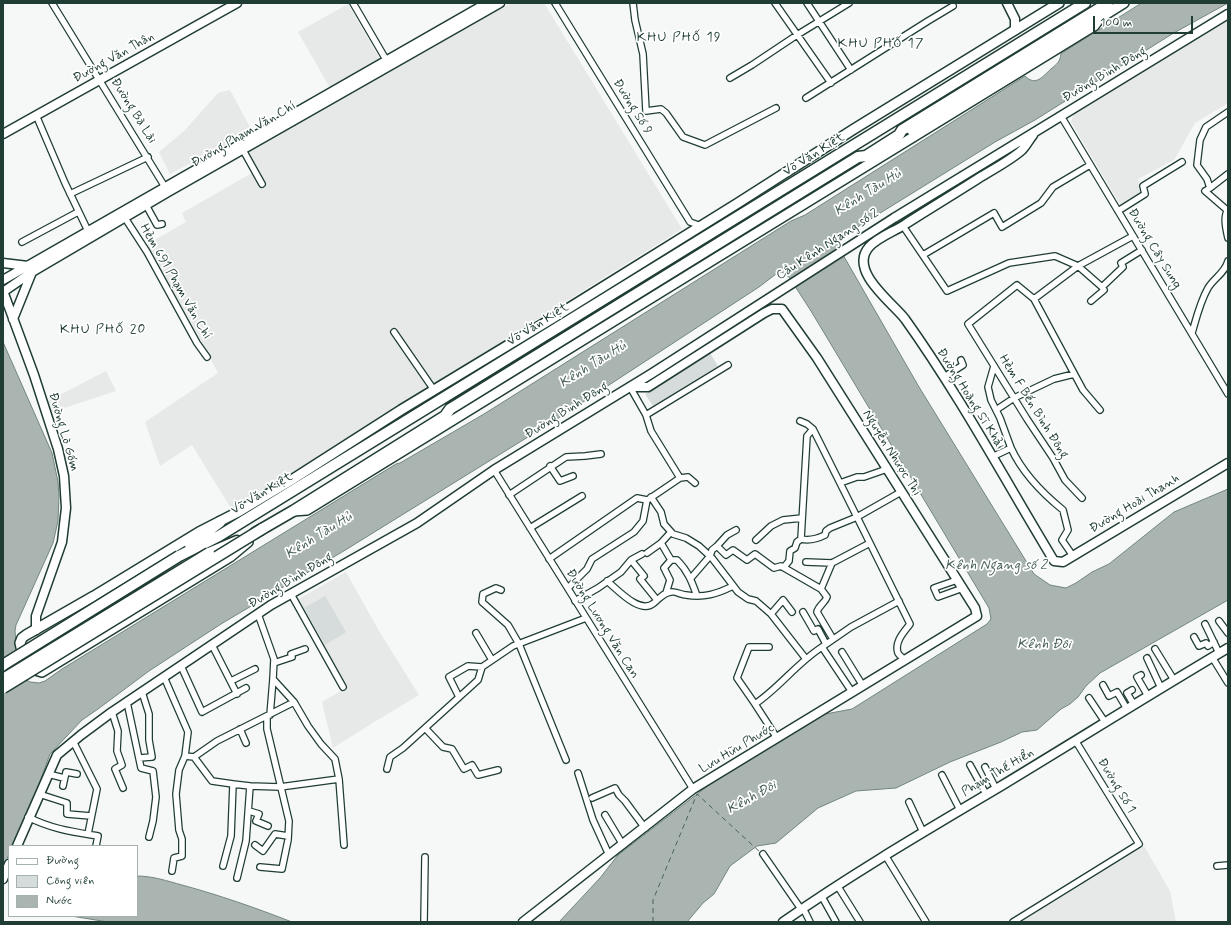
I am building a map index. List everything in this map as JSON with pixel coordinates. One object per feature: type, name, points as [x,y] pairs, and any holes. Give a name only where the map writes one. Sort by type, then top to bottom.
[{"type":"highway","name":"Võ Văn Kiệt","points":[[3,665],[179,556],[219,536],[1084,3]]},
{"type":"highway","name":"Võ Văn Kiệt","points":[[3,679],[209,553],[262,529],[294,511],[445,416],[450,409],[858,157],[866,156],[899,135],[902,130],[908,126],[1108,3]]},
{"type":"highway","points":[[179,556],[186,547],[220,522]]},
{"type":"highway","points":[[3,688],[262,529]]},
{"type":"main road","name":"Võ Văn Kiệt","points":[[262,529],[230,557],[42,672],[32,669],[23,656],[20,643],[22,638],[199,532],[220,522],[290,482],[434,390],[688,235],[854,129],[1059,3]]},
{"type":"main road","name":"Võ Văn Kiệt","points":[[899,135],[911,130],[1090,20],[1100,18],[1124,3]]},
{"type":"main road","name":"Võ Văn Kiệt","points":[[294,511],[307,510],[1094,26],[1100,18]]},
{"type":"street","name":"Đường Bà Lài","points":[[52,3],[167,190]]},
{"type":"street","name":"Đường Văn Thân","points":[[3,134],[237,3]]},
{"type":"street","points":[[353,3],[388,63]]},
{"type":"street","name":"Đường Phạm Văn Chí","points":[[3,292],[30,269],[88,231],[243,150],[487,3]]},
{"type":"street","name":"Đường Phạm Văn Chí","points":[[3,280],[30,269],[125,218],[167,190],[388,63],[500,3]]},
{"type":"street","name":"Đường Số 9","points":[[555,3],[690,222]]},
{"type":"street","points":[[633,3],[635,20],[643,54],[646,111],[661,109],[666,113],[683,137],[705,145],[776,108]]},
{"type":"street","points":[[807,3],[851,70]]},
{"type":"street","points":[[730,78],[849,3]]},
{"type":"street","points":[[1007,3],[1015,19],[1015,30]]},
{"type":"street","points":[[775,4],[831,83]]},
{"type":"street","points":[[806,98],[953,6]]},
{"type":"street","name":"Đường Bình Đông","points":[[1021,140],[1228,14]]},
{"type":"street","points":[[1015,19],[1027,22]]},
{"type":"street","points":[[1210,188],[1207,179],[1197,165],[1200,140],[1206,127],[1228,112]]},
{"type":"street","points":[[36,115],[78,212],[88,231]]},
{"type":"street","name":"Đường Cây Sung","points":[[1061,116],[1228,394]]},
{"type":"street","name":"Đường Bình Đông","points":[[865,253],[876,240],[903,226],[1022,150],[1035,132]]},
{"type":"street","name":"Cầu Kênh Ngang số 2","points":[[650,374],[894,218],[1021,140]]},
{"type":"street","points":[[243,150],[262,184]]},
{"type":"street","points":[[70,194],[148,157]]},
{"type":"street","points":[[1118,211],[1146,194],[1143,186],[1182,162]]},
{"type":"street","points":[[923,255],[994,213],[1002,227],[1041,203],[1053,187],[1090,165]]},
{"type":"street","points":[[1228,174],[1205,191],[1228,209],[1226,212],[1225,224],[1228,238]]},
{"type":"street","points":[[146,205],[157,225],[162,224]]},
{"type":"street","points":[[22,242],[78,212]]},
{"type":"street","name":"Hẻm 691 Phạm Văn Chí","points":[[125,218],[147,252],[197,343],[207,357]]},
{"type":"street","points":[[688,235],[690,222],[700,226]]},
{"type":"street","points":[[903,226],[947,291],[1009,263],[1055,256],[1078,266],[1102,287],[1104,290],[1091,301]]},
{"type":"street","points":[[1100,410],[1083,390],[1034,299],[1078,266],[1133,236]]},
{"type":"street","points":[[1102,287],[1123,267],[1121,263],[1142,250]]},
{"type":"street","name":"Đường Hoàng Sĩ Khải","points":[[865,253],[865,268],[871,281],[904,319],[944,377],[1054,561]]},
{"type":"street","points":[[1192,334],[1208,289],[1217,277],[1226,269],[1228,261]]},
{"type":"street","points":[[3,263],[30,269],[14,319]]},
{"type":"street","name":"Hẻm F Bến Bình Đông","points":[[1034,299],[1017,285],[968,324],[1053,458],[1065,480],[1082,498]]},
{"type":"street","name":"Đường Lò Gốm","points":[[3,292],[27,353],[58,449],[64,476],[65,524],[62,542],[36,616],[36,630]]},
{"type":"street","name":"Đường Bình Đông","points":[[630,387],[648,387],[764,313],[772,309],[777,309]]},
{"type":"street","name":"Nguyễn Nhược Thị","points":[[777,309],[782,309],[817,358],[963,588],[975,608],[977,616]]},
{"type":"street","points":[[394,332],[434,390]]},
{"type":"street","points":[[944,377],[963,365],[961,360]]},
{"type":"street","points":[[646,415],[728,365]]},
{"type":"street","points":[[994,366],[988,387],[991,400],[1018,462],[1047,497],[1063,510],[1068,530],[1062,540],[1073,556]]},
{"type":"street","name":"Đường Bình Đông","points":[[19,845],[28,818],[48,774],[58,755],[73,741],[112,712],[258,614],[417,523],[494,470],[650,374]]},
{"type":"street","points":[[996,410],[1014,398],[1054,379],[1074,374]]},
{"type":"street","points":[[630,387],[646,415],[651,431],[680,478]]},
{"type":"street","points":[[800,421],[813,429],[910,624],[902,634],[898,644],[898,653],[904,660]]},
{"type":"street","points":[[717,546],[726,555],[733,550],[747,560],[755,554],[774,568],[782,566],[789,560],[790,551],[795,548],[797,542],[801,539],[806,436],[813,429]]},
{"type":"street","points":[[992,457],[1011,448]]},
{"type":"street","points":[[508,494],[566,457],[600,454]]},
{"type":"street","name":"Đường Hoài Thanh","points":[[1054,561],[1063,562],[1228,463]]},
{"type":"street","points":[[550,466],[560,481],[573,476]]},
{"type":"street","points":[[840,483],[887,469]]},
{"type":"street","name":"Đường Lương Văn Can","points":[[494,470],[693,789]]},
{"type":"street","points":[[549,559],[637,498],[649,499],[680,478],[688,477],[695,483]]},
{"type":"street","points":[[801,539],[808,540],[825,536],[826,531],[830,528],[857,517],[901,492]]},
{"type":"street","points":[[530,528],[582,496]]},
{"type":"street","points":[[649,499],[661,512],[664,524],[672,532],[699,546],[710,556],[738,592],[748,599],[756,601],[771,614],[806,659]]},
{"type":"street","points":[[568,588],[587,569],[592,559],[634,532],[643,521],[649,499]]},
{"type":"street","points":[[756,540],[771,526],[783,520],[802,518]]},
{"type":"street","points":[[691,578],[710,556],[712,550],[726,535],[736,530]]},
{"type":"street","points":[[575,601],[621,572],[631,560],[645,554],[661,543],[672,532]]},
{"type":"street","points":[[661,543],[671,560]]},
{"type":"street","points":[[806,562],[832,562],[870,543]]},
{"type":"street","points":[[631,560],[644,576],[640,579],[657,600]]},
{"type":"street","points":[[666,593],[670,580],[664,568],[671,560],[677,560],[691,578],[697,596]]},
{"type":"street","points":[[821,589],[832,562]]},
{"type":"street","points":[[782,566],[821,589],[827,597],[818,608],[817,612],[833,639]]},
{"type":"street","points":[[957,580],[934,588],[938,597],[963,588]]},
{"type":"street","points":[[607,581],[635,604],[646,607],[651,606],[663,594],[673,591],[685,595],[706,597],[734,586]]},
{"type":"street","points":[[501,590],[496,588],[483,594],[482,602],[508,625],[519,644],[566,760]]},
{"type":"street","points":[[291,594],[343,687]]},
{"type":"street","points":[[771,614],[783,600],[792,612]]},
{"type":"street","points":[[755,704],[767,696],[806,659],[824,645],[851,627],[898,601]]},
{"type":"street","points":[[803,612],[814,631],[818,629],[824,645],[852,692]]},
{"type":"street","points":[[258,614],[274,658],[267,729],[289,821],[282,869],[260,868]]},
{"type":"street","name":"Lưu Hữu Phước","points":[[523,922],[610,856],[693,789],[977,616]]},
{"type":"street","points":[[387,769],[390,757],[403,748],[478,680],[482,667],[519,644],[586,618]]},
{"type":"street","points":[[1220,621],[1228,633]]},
{"type":"street","points":[[1206,624],[1214,642],[1216,655],[1228,683]]},
{"type":"street","points":[[476,633],[492,660]]},
{"type":"street","points":[[1194,637],[1199,646],[1206,643],[1208,646],[1214,642]]},
{"type":"street","points":[[212,644],[237,694]]},
{"type":"street","points":[[769,647],[749,647],[737,678],[777,738]]},
{"type":"street","name":"Phạm Thế Hiển","points":[[783,922],[821,895],[885,855],[1228,648]]},
{"type":"street","points":[[274,663],[292,657],[291,654],[305,649]]},
{"type":"street","points":[[1155,649],[1174,680]]},
{"type":"street","points":[[842,652],[862,686]]},
{"type":"street","points":[[1147,658],[1161,688]]},
{"type":"street","points":[[180,666],[202,712],[246,688]]},
{"type":"street","points":[[459,697],[449,677],[468,666],[482,667]]},
{"type":"street","points":[[231,681],[255,669]]},
{"type":"street","points":[[1141,675],[1138,677],[1148,696]]},
{"type":"street","points":[[164,677],[188,732],[185,756],[179,770],[176,794],[179,830],[182,839],[182,856],[174,858],[172,871]]},
{"type":"street","points":[[273,679],[294,702],[316,738],[335,759],[339,779],[344,845]]},
{"type":"street","points":[[1103,685],[1109,696],[1117,692],[1130,707]]},
{"type":"street","points":[[1130,707],[1127,693],[1132,690]]},
{"type":"street","points":[[139,758],[152,757],[149,740],[149,714],[142,692]]},
{"type":"street","points":[[1089,698],[1105,722]]},
{"type":"street","points":[[127,702],[141,768],[153,771],[156,797],[149,837]]},
{"type":"street","points":[[185,756],[194,757],[217,741],[294,702]]},
{"type":"street","points":[[112,712],[118,731],[117,751],[122,765],[115,769],[123,788]]},
{"type":"street","points":[[425,728],[443,747],[452,749],[464,769],[472,764],[478,775],[498,770]]},
{"type":"street","points":[[240,729],[246,743]]},
{"type":"street","name":"Đường Số 1","points":[[1013,922],[1139,844],[1075,740]]},
{"type":"street","points":[[73,741],[97,789],[88,834]]},
{"type":"street","points":[[194,757],[212,781],[280,788],[339,779]]},
{"type":"street","points":[[970,765],[986,794]]},
{"type":"street","points":[[985,767],[996,789]]},
{"type":"street","points":[[63,786],[66,772],[77,774]]},
{"type":"street","points":[[578,773],[593,820],[610,856]]},
{"type":"street","points":[[48,774],[64,778]]},
{"type":"street","points":[[942,775],[960,810]]},
{"type":"street","points":[[223,866],[231,836],[233,784]]},
{"type":"street","points":[[237,878],[246,841],[250,786]]},
{"type":"street","points":[[592,798],[615,788],[645,828]]},
{"type":"street","points":[[39,794],[67,803],[67,814],[91,816]]},
{"type":"street","points":[[909,802],[923,832]]},
{"type":"street","points":[[248,811],[259,814],[256,822],[268,826]]},
{"type":"street","points":[[605,815],[623,845]]},
{"type":"street","points":[[28,818],[42,824],[68,831],[98,836],[96,845]]},
{"type":"street","points":[[255,845],[263,851],[275,834],[288,836]]},
{"type":"street","points":[[763,854],[810,922]]},
{"type":"street","points":[[885,855],[926,922]]},
{"type":"street","points":[[424,922],[425,857]]},
{"type":"street","points":[[1218,866],[1228,864]]},
{"type":"street","points":[[3,879],[8,866]]},
{"type":"street","points":[[837,885],[860,922]]},
{"type":"street","points":[[821,895],[836,922]]},
{"type":"shaded area","points":[[511,3],[544,3],[682,229],[232,510],[192,445],[160,466],[145,422],[218,373],[190,320],[146,245],[186,222],[182,213],[252,173],[242,155]]},
{"type":"shaded area","points":[[348,4],[380,59],[330,88],[298,32]]},
{"type":"shaded area","points":[[1228,20],[1228,103],[1195,123],[1174,160],[1138,179],[1143,193],[1121,206],[1071,122],[1074,113]]},
{"type":"shaded area","points":[[230,90],[252,131],[170,174],[159,152],[184,131],[218,93]]},
{"type":"shaded area","points":[[106,371],[116,391],[49,413],[46,402]]},
{"type":"shaded area","points":[[346,572],[379,631],[419,695],[333,748],[322,702],[346,688],[297,600]]},
{"type":"shaded area","points":[[1144,846],[1170,891],[1176,922],[1020,922]]},
{"type":"green space","points":[[710,353],[718,366],[653,406],[645,394]]},
{"type":"green space","points":[[325,596],[346,632],[325,645],[304,608]]},
{"type":"water","points":[[1142,3],[1228,3],[1172,34],[1035,120],[995,142],[835,241],[919,387],[1034,574],[1050,585],[1066,588],[1092,572],[1109,564],[1174,512],[1228,489],[1228,600],[1100,673],[1086,686],[1078,697],[1061,709],[1037,730],[1022,732],[950,762],[896,788],[856,791],[818,808],[776,843],[757,846],[730,866],[714,894],[703,903],[687,922],[559,922],[600,878],[618,855],[714,781],[820,715],[852,709],[987,624],[991,619],[989,608],[811,311],[789,277],[782,272],[776,274],[759,287],[557,419],[347,549],[221,624],[149,671],[82,720],[50,754],[31,806],[13,845],[8,845],[8,856],[3,869],[3,342],[52,453],[58,482],[58,521],[53,543],[16,625],[15,631],[18,668],[22,677],[30,682],[39,683],[45,681],[62,669],[396,464],[484,414],[791,221],[805,215],[1025,76],[1033,81],[1039,79],[1058,63],[1061,54]]},
{"type":"water","points":[[138,876],[160,879],[196,889],[292,922],[108,922],[77,917],[138,917]]},
{"type":"ferry route","points":[[653,922],[653,900],[697,794],[761,853]]},
{"type":"district","name":"KHU PHỐ 19","points":[[679,38]]},
{"type":"district","name":"KHU PHỐ 17","points":[[881,44]]},
{"type":"district","name":"KHU PHỐ 20","points":[[103,330]]},
{"type":"water label","name":"Kênh Tàu Hủ","points":[[868,193]]},
{"type":"water label","name":"Kênh Tàu Hủ","points":[[593,365]]},
{"type":"water label","name":"Kênh Tàu Hủ","points":[[319,536]]},
{"type":"water label","name":"Kênh Ngang số 2","points":[[996,566]]},
{"type":"water label","name":"Kênh Đôi","points":[[1044,645]]},
{"type":"water label","name":"Kênh Đôi","points":[[752,798]]}]
